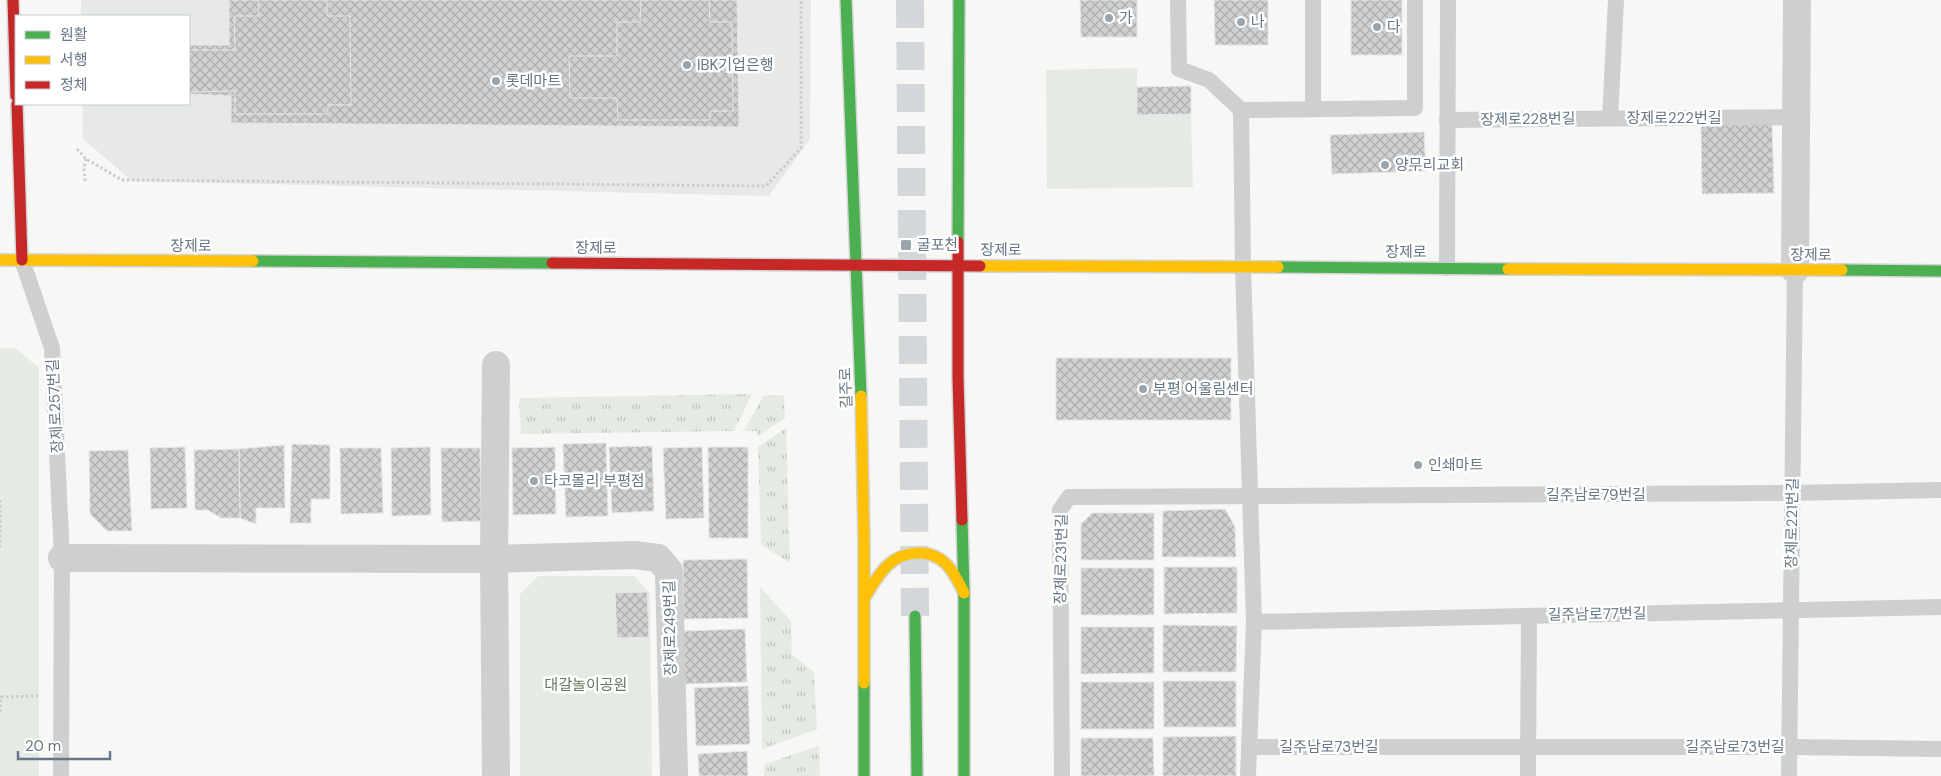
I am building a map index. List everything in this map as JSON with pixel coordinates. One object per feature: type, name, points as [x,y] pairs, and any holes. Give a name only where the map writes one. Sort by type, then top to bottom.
[{"type":"main road","points":[[13,0],[15,64]]},
{"type":"main road","name":"길주로","points":[[846,0],[862,399],[864,776]]},
{"type":"main road","points":[[958,0],[958,378],[964,593],[964,776]]},
{"type":"main road","points":[[16,105],[22,260]]},
{"type":"main road","name":"장제로","points":[[0,260],[857,263],[1941,271]]},
{"type":"main road","points":[[864,597],[875,578],[884,568],[894,559],[906,553],[920,553],[940,559],[953,573],[964,593]]},
{"type":"main road","points":[[915,616],[917,776]]},
{"type":"street","points":[[1794,270],[1797,0]]},
{"type":"street","points":[[496,365],[494,559],[496,776]]},
{"type":"street","name":"장제로249번길","points":[[62,558],[494,559],[634,555],[658,558],[669,571],[674,776]]},
{"type":"lane","points":[[1178,0],[1178,70],[1209,80],[1241,110],[1415,108],[1414,0]]},
{"type":"lane","points":[[1313,0],[1313,109]]},
{"type":"lane","points":[[1447,268],[1448,0]]},
{"type":"lane","name":"장제로222번길","points":[[1616,0],[1610,118],[1796,117]]},
{"type":"lane","points":[[1241,110],[1254,622],[1248,776]]},
{"type":"lane","name":"장제로228번길","points":[[1447,120],[1610,118]]},
{"type":"lane","name":"장제로257번길","points":[[22,260],[52,348],[62,558],[61,776]]},
{"type":"lane","name":"장제로221번길","points":[[1789,776],[1794,270]]},
{"type":"lane","name":"길주남로79번길","points":[[1251,497],[1941,490]]},
{"type":"lane","name":"장제로231번길","points":[[1062,776],[1060,510],[1064,503],[1069,497],[1251,497]]},
{"type":"lane","name":"길주남로77번길","points":[[1254,622],[1941,607]]},
{"type":"lane","points":[[1528,776],[1529,616]]},
{"type":"lane","name":"길주남로73번길","points":[[1249,748],[1790,747],[1941,749]]},
{"type":"path","points":[[77,149],[86,159],[122,180],[766,186],[800,148],[801,0]]},
{"type":"path","points":[[85,181],[84,167],[86,159]]},
{"type":"path","points":[[0,500],[0,550]]},
{"type":"path","points":[[0,692],[0,712]]},
{"type":"path","points":[[0,697],[61,695]]},
{"type":"shaded area","points":[[81,0],[811,0],[810,139],[769,196],[132,181],[83,139],[82,105],[190,105],[190,15],[81,15]]},
{"type":"green space","points":[[1137,68],[1137,115],[1191,114],[1193,187],[1047,189],[1046,70]]},
{"type":"green space","points":[[0,348],[15,348],[39,368],[39,776],[0,776]]},
{"type":"green space","points":[[752,394],[734,431],[521,434],[519,398]]},
{"type":"green space","points":[[784,395],[785,418],[757,437],[757,431],[744,431],[763,396]]},
{"type":"green space","points":[[786,428],[790,563],[761,545],[758,447]]},
{"type":"green space","name":"대갈놀이공원","points":[[538,576],[634,576],[650,593],[652,776],[520,776],[520,594]]},
{"type":"green space","points":[[760,587],[791,621],[792,655],[814,672],[817,729],[762,749]]},
{"type":"green space","points":[[819,746],[820,776],[764,776],[764,764]]},
{"type":"building","points":[[229,0],[737,0],[739,127],[231,123],[231,96],[190,94],[190,45],[229,45]]},
{"type":"building","points":[[258,0],[327,0],[327,16],[350,16],[351,105],[328,105],[328,114],[235,114],[235,91],[190,92],[190,50],[235,50],[234,16],[259,16]]},
{"type":"building","points":[[641,0],[709,0],[710,22],[732,22],[733,111],[710,111],[710,120],[618,120],[617,98],[570,98],[569,56],[617,56],[617,22],[640,22]]},
{"type":"building","name":"가","points":[[1080,0],[1137,0],[1137,37],[1081,37]]},
{"type":"building","name":"나","points":[[1214,0],[1268,0],[1268,45],[1215,45]]},
{"type":"building","name":"다","points":[[1351,0],[1402,0],[1402,55],[1351,55]]},
{"type":"building","points":[[1191,86],[1191,114],[1137,115],[1137,87]]},
{"type":"building","points":[[1772,123],[1774,193],[1702,194],[1701,125]]},
{"type":"building","name":"양무리교회","points":[[1424,132],[1426,171],[1332,174],[1330,135]]},
{"type":"building","name":"부평 어울림센터","points":[[1056,358],[1231,358],[1231,420],[1056,420]]},
{"type":"building","points":[[606,443],[608,516],[566,517],[563,444]]},
{"type":"building","points":[[292,444],[330,445],[330,499],[311,499],[311,523],[290,523]]},
{"type":"building","points":[[284,445],[285,508],[256,508],[256,524],[240,518],[239,449]]},
{"type":"building","points":[[652,446],[654,511],[612,513],[609,447]]},
{"type":"building","points":[[185,447],[187,508],[151,509],[150,448]]},
{"type":"building","points":[[430,447],[431,515],[392,516],[391,448]]},
{"type":"building","name":"타코몰리 부평점","points":[[555,447],[556,514],[513,515],[512,448]]},
{"type":"building","points":[[702,447],[704,518],[666,519],[663,448]]},
{"type":"building","points":[[708,447],[748,447],[748,538],[709,538]]},
{"type":"building","points":[[340,448],[381,448],[383,513],[341,514]]},
{"type":"building","points":[[441,448],[480,448],[481,521],[442,522]]},
{"type":"building","points":[[239,449],[240,518],[221,518],[208,510],[195,510],[194,450]]},
{"type":"building","points":[[128,450],[132,531],[107,531],[90,514],[89,451]]},
{"type":"building","points":[[1225,509],[1235,527],[1236,557],[1162,557],[1163,511]]},
{"type":"building","points":[[1092,513],[1154,513],[1154,560],[1081,560],[1081,524]]},
{"type":"building","points":[[747,559],[748,618],[684,619],[683,560]]},
{"type":"building","points":[[1164,567],[1237,567],[1237,613],[1164,614]]},
{"type":"building","points":[[1081,568],[1154,568],[1154,615],[1081,615]]},
{"type":"building","points":[[647,592],[649,637],[617,638],[615,593]]},
{"type":"building","points":[[1163,625],[1237,626],[1236,672],[1163,672]]},
{"type":"building","points":[[1081,627],[1154,627],[1154,673],[1081,674]]},
{"type":"building","points":[[745,629],[747,682],[685,684],[683,631]]},
{"type":"building","points":[[1163,681],[1236,681],[1236,727],[1164,727]]},
{"type":"building","points":[[1081,682],[1154,682],[1154,729],[1081,729]]},
{"type":"building","points":[[748,686],[750,744],[696,746],[694,688]]},
{"type":"building","points":[[1236,736],[1236,776],[1163,776],[1163,737]]},
{"type":"building","points":[[1081,738],[1153,738],[1154,776],[1081,776]]},
{"type":"building","points":[[747,751],[748,776],[699,776],[698,754]]},
{"type":"tunnel","points":[[910,0],[915,616]]},
{"type":"traffic: fast","points":[[846,0],[861,396]]},
{"type":"traffic: fast","points":[[958,242],[959,0]]},
{"type":"traffic: fast","points":[[253,261],[552,263]]},
{"type":"traffic: fast","points":[[1278,267],[1508,269]]},
{"type":"traffic: fast","points":[[1842,270],[1941,271]]},
{"type":"traffic: fast","points":[[962,520],[964,776]]},
{"type":"traffic: fast","points":[[915,616],[917,776]]},
{"type":"traffic: fast","points":[[864,683],[864,776]]},
{"type":"traffic: slow","points":[[0,260],[253,261]]},
{"type":"traffic: slow","points":[[980,266],[1278,267]]},
{"type":"traffic: slow","points":[[1508,269],[1842,270]]},
{"type":"traffic: slow","points":[[861,396],[864,683]]},
{"type":"traffic: slow","points":[[865,597],[878,576],[888,565],[894,560],[916,553],[924,553],[939,558],[954,573],[964,593]]},
{"type":"traffic: jam","points":[[13,0],[15,64]]},
{"type":"traffic: jam","points":[[17,105],[22,260]]},
{"type":"traffic: jam","points":[[958,242],[958,378],[962,520]]},
{"type":"traffic: jam","points":[[552,263],[980,266]]},
{"type":"place","name":"가","points":[[1109,18]]},
{"type":"place","name":"나","points":[[1241,22]]},
{"type":"place","name":"다","points":[[1377,27]]},
{"type":"place","name":"IBK기업은행","points":[[687,65]]},
{"type":"place","name":"롯데마트","points":[[496,81]]},
{"type":"place","name":"양무리교회","points":[[1385,165]]},
{"type":"place","name":"굴포천","points":[[906,245]]},
{"type":"place","name":"부평 어울림센터","points":[[1143,389]]},
{"type":"place","name":"인쇄마트","points":[[1418,465]]},
{"type":"place","name":"타코몰리 부평점","points":[[534,481]]}]
